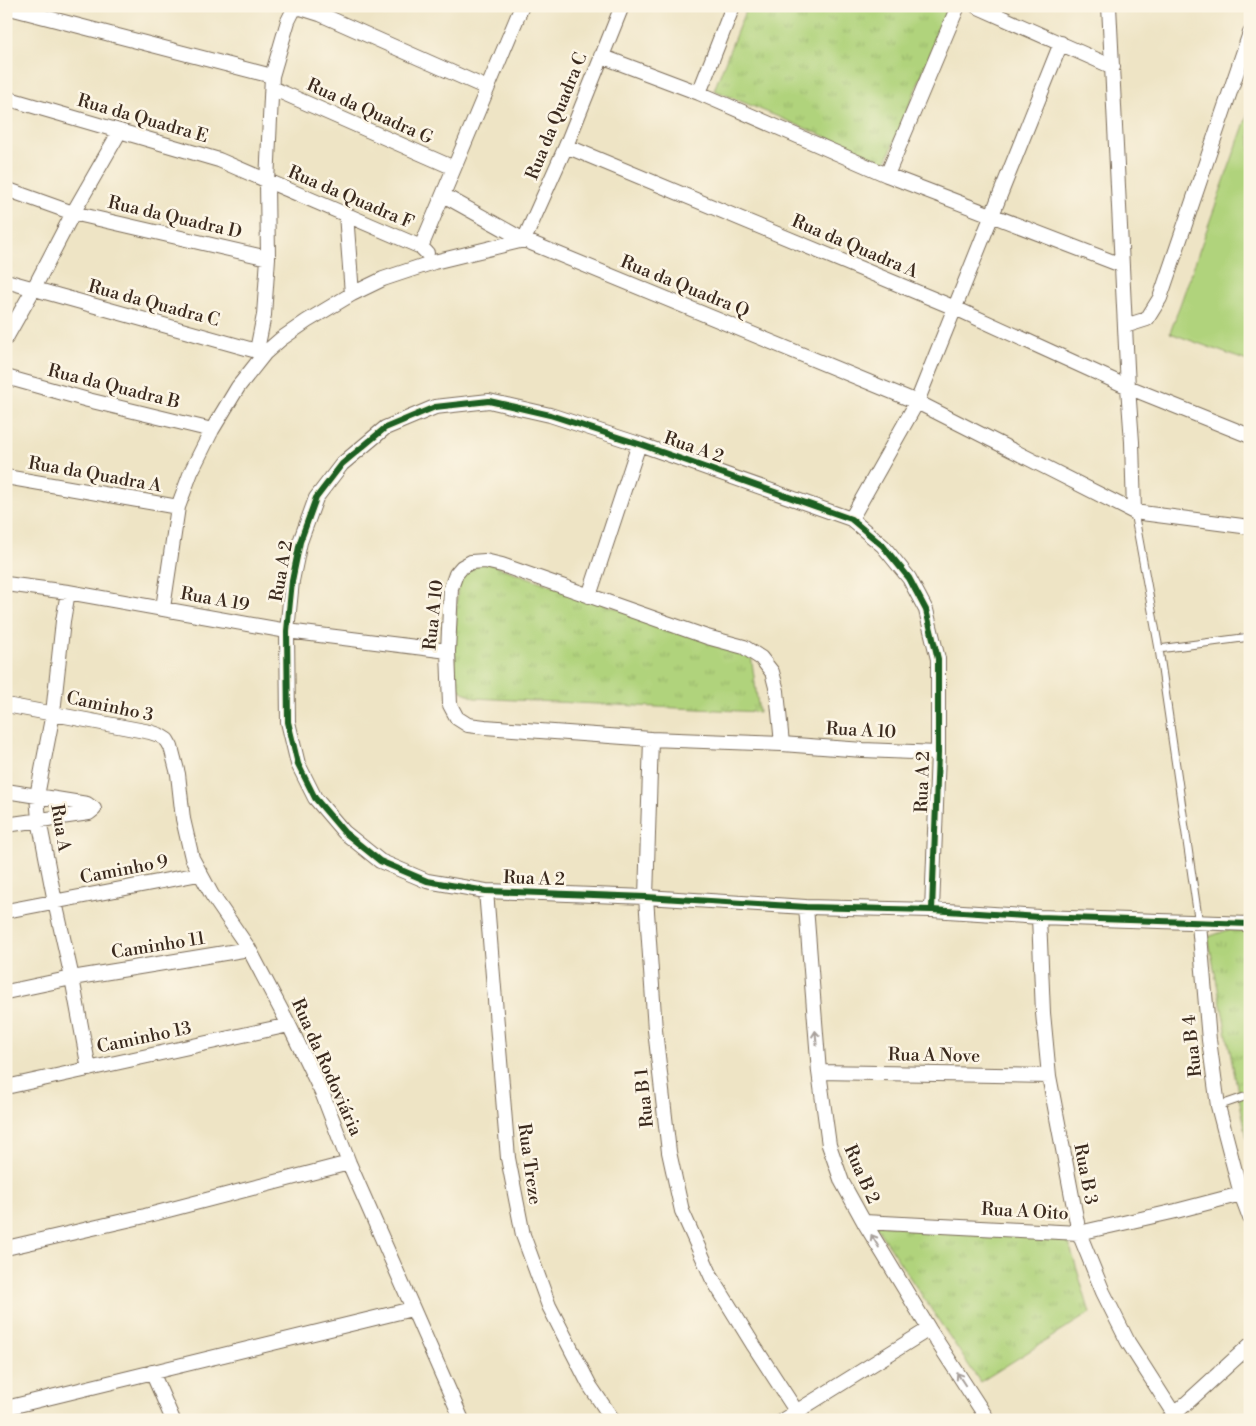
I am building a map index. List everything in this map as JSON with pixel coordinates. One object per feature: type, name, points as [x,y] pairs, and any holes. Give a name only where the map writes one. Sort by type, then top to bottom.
[{"type":"street","name":"Rua da Quadra C","points":[[524,240],[566,146],[622,6]]},
{"type":"street","points":[[698,93],[733,6]]},
{"type":"street","points":[[887,175],[958,6]]},
{"type":"street","points":[[976,6],[1112,67]]},
{"type":"street","points":[[1109,6],[1134,512]]},
{"type":"street","name":"Rua da Quadra G","points":[[6,7],[272,82],[454,168]]},
{"type":"street","points":[[434,262],[422,247],[520,7]]},
{"type":"street","points":[[261,351],[268,258],[267,182],[272,82],[288,21],[294,9],[301,8],[320,14],[487,88]]},
{"type":"street","points":[[1125,326],[1147,320],[1160,298],[1250,33]]},
{"type":"street","points":[[851,519],[917,402],[1061,43]]},
{"type":"street","points":[[601,56],[698,93],[887,175],[1121,265]]},
{"type":"street","name":"Rua da Quadra E","points":[[6,98],[219,160],[267,182]]},
{"type":"street","points":[[6,338],[73,212],[120,131]]},
{"type":"street","name":"Rua da Quadra A","points":[[566,146],[955,308],[1128,387],[1250,436]]},
{"type":"street","name":"Rua da Quadra F","points":[[267,182],[422,247]]},
{"type":"street","name":"Rua da Quadra D","points":[[6,190],[73,212],[268,258]]},
{"type":"street","name":"Rua da Quadra Q","points":[[443,195],[524,240],[917,402],[1134,512],[1250,527]]},
{"type":"street","points":[[346,214],[352,294]]},
{"type":"street","points":[[163,608],[178,507],[191,472],[212,430],[261,351],[352,294],[384,280],[434,262],[524,240]]},
{"type":"street","name":"Rua da Quadra C","points":[[6,281],[33,290],[261,351]]},
{"type":"street","name":"Rua da Quadra B","points":[[6,377],[88,400],[212,430]]},
{"type":"street","name":"Rua A 2","points":[[932,910],[938,753],[938,659],[926,610],[909,578],[883,546],[851,519],[639,444],[550,415],[489,401],[435,407],[385,428],[342,464],[316,498],[300,542],[292,581],[287,631],[288,722],[298,764],[315,798],[344,832],[380,861],[427,881],[486,891],[646,897],[806,907],[932,910],[1199,924],[1250,924]]},
{"type":"street","points":[[589,596],[639,444]]},
{"type":"street","name":"Rua da Quadra A","points":[[6,477],[178,507]]},
{"type":"street","name":"Rua A 10","points":[[782,744],[777,691],[772,672],[761,658],[744,647],[707,637],[502,565],[485,561],[471,562],[462,567],[456,574],[451,588],[448,651],[450,705],[457,718],[468,724],[485,727],[652,739],[938,753]]},
{"type":"street","name":"Rua A 19","points":[[6,584],[68,592],[287,631],[448,651]]},
{"type":"street","name":"Rua A","points":[[68,592],[53,713],[37,796],[39,820],[89,1068]]},
{"type":"street","name":"Caminho 3","points":[[6,705],[159,735]]},
{"type":"street","name":"Rua da Rodoviária","points":[[159,735],[167,740],[175,760],[187,839],[192,858],[212,895],[249,949],[323,1095],[349,1163],[462,1420]]},
{"type":"street","name":"Rua B 1","points":[[652,739],[646,897],[655,1030],[669,1152],[682,1210],[712,1278],[799,1416]]},
{"type":"street","points":[[6,791],[87,804],[94,809],[89,813],[6,825]]},
{"type":"street","name":"Caminho 9","points":[[6,911],[200,874]]},
{"type":"street","name":"Rua Treze","points":[[486,891],[508,1158],[522,1235],[549,1306],[590,1386],[613,1420]]},
{"type":"street","name":"Rua B 2","points":[[806,907],[819,1072],[829,1145],[842,1182],[928,1329],[988,1420]]},
{"type":"street","name":"Rua B 3","points":[[1038,917],[1043,1012],[1049,1076],[1079,1233],[1103,1292],[1128,1342],[1171,1417]]},
{"type":"street","name":"Rua B 4","points":[[1199,924],[1209,1040],[1218,1106],[1241,1194],[1250,1218]]},
{"type":"street","name":"Caminho 11","points":[[6,992],[72,978],[249,949]]},
{"type":"street","name":"Caminho 13","points":[[6,1087],[289,1025]]},
{"type":"street","name":"Rua A Nove","points":[[819,1072],[1049,1076]]},
{"type":"street","points":[[6,1248],[144,1216],[349,1163]]},
{"type":"street","name":"Rua A Oito","points":[[864,1222],[1079,1233],[1241,1194]]},
{"type":"street","points":[[6,1408],[412,1309]]},
{"type":"street","points":[[783,1420],[799,1416],[928,1329]]},
{"type":"street","points":[[1171,1417],[1250,1345]]},
{"type":"street","points":[[152,1372],[173,1420]]},
{"type":"lane","points":[[1134,512],[1159,649],[1199,924]]},
{"type":"lane","points":[[1159,649],[1250,637]]},
{"type":"lane","points":[[1218,1106],[1250,1095]]},
{"type":"green space","points":[[747,6],[950,6],[886,162],[714,90]]},
{"type":"green space","points":[[1250,108],[1250,362],[1170,333]]},
{"type":"green space","points":[[481,561],[751,655],[759,712],[474,698],[459,689],[453,681],[458,577]]},
{"type":"green space","points":[[1250,922],[1250,1154],[1208,937]]},
{"type":"green space","points":[[874,1224],[1067,1236],[1090,1313],[980,1382]]},
{"type":"cycle path","points":[[932,910],[938,753],[938,659],[926,610],[909,578],[883,546],[851,519],[639,444],[550,415],[489,401],[435,407],[385,428],[342,464],[316,498],[300,542],[292,581],[287,631],[288,722],[298,764],[315,798],[344,832],[380,861],[427,881],[486,891],[646,897],[806,907],[932,910],[1039,917],[1250,924]]}]
